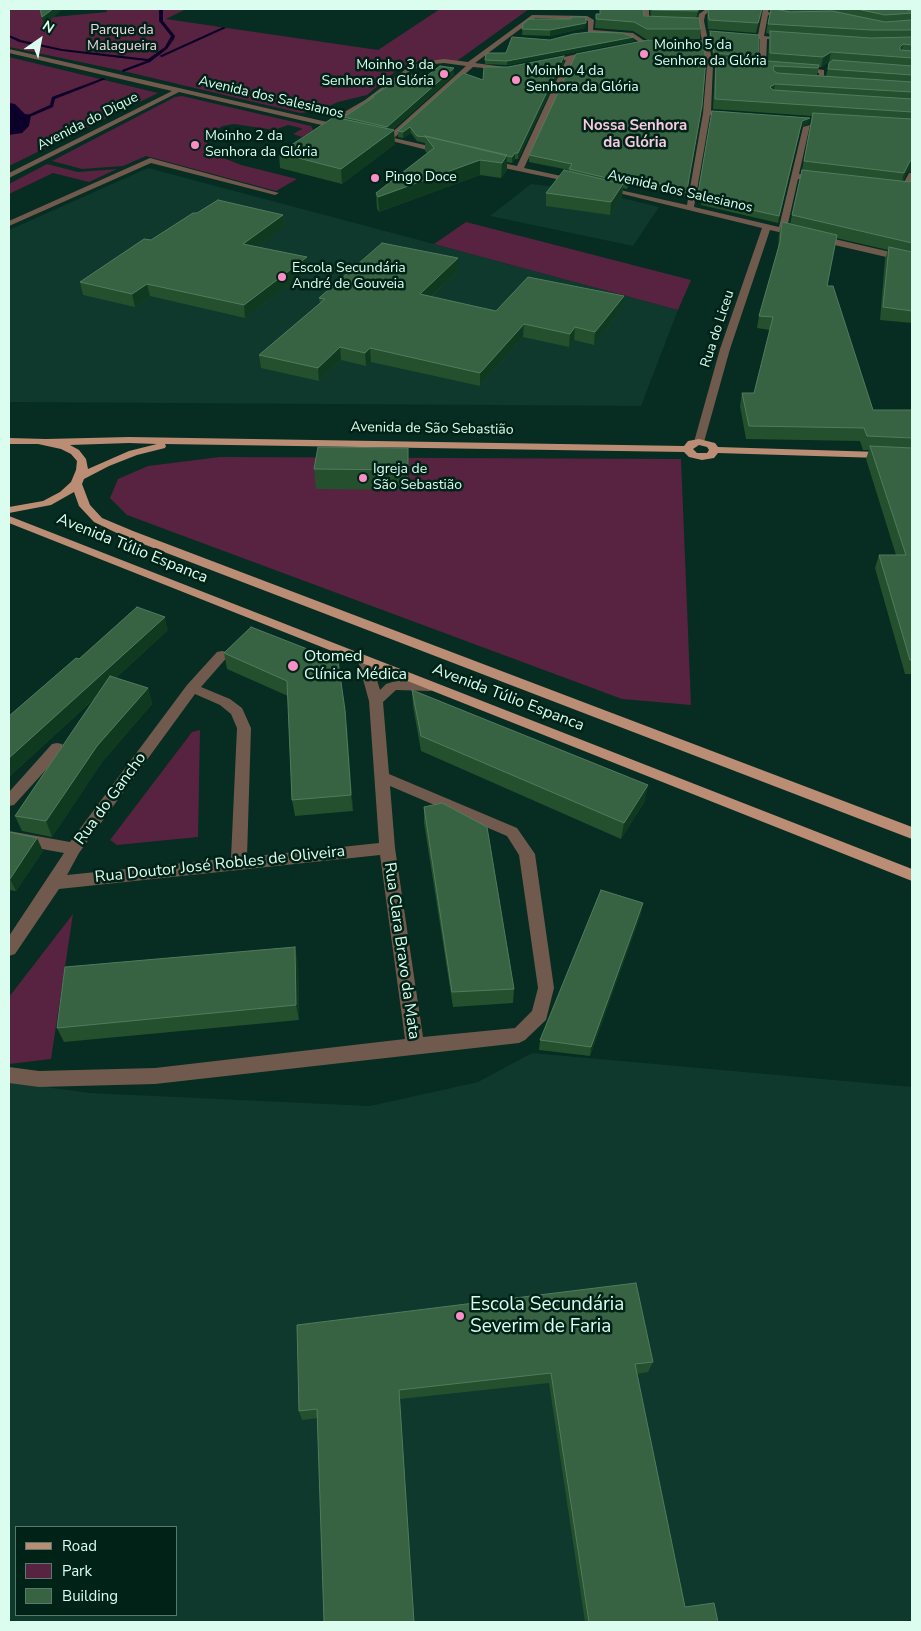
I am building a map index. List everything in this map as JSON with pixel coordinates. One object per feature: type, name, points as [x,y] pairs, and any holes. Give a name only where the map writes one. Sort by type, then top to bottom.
[{"type":"main road","name":"Avenida de São Sebastião","points":[[49,442],[129,440],[687,449],[693,455],[702,457],[710,456],[714,450]]},
{"type":"main road","name":"Avenida Túlio Espanca","points":[[9,443],[27,441],[49,442],[64,446],[75,452],[82,461],[82,470],[78,480],[64,494],[47,503],[9,510]]},
{"type":"main road","name":"Avenida de São Sebastião","points":[[78,480],[106,464],[133,453],[177,442]]},
{"type":"main road","points":[[687,449],[689,445],[699,442]]},
{"type":"main road","name":"Avenida de São Sebastião","points":[[699,442],[711,445],[714,450]]},
{"type":"main road","name":"Avenida de São Sebastião","points":[[714,450],[912,456]]},
{"type":"main road","name":"Avenida Túlio Espanca","points":[[78,480],[85,506],[98,520],[129,534],[912,833]]},
{"type":"main road","name":"Avenida Túlio Espanca","points":[[9,518],[365,661],[912,875]]},
{"type":"street","points":[[581,9],[581,17]]},
{"type":"street","points":[[646,9],[646,23],[664,23]]},
{"type":"street","points":[[690,208],[706,113],[710,63],[703,33],[702,14],[706,9]]},
{"type":"street","points":[[754,66],[766,67],[764,40],[762,37],[765,11],[788,18],[796,18]]},
{"type":"street","points":[[389,139],[469,66],[534,16],[581,17],[590,20],[590,32]]},
{"type":"street","points":[[692,24],[702,24]]},
{"type":"street","points":[[581,33],[622,33],[633,35],[643,42]]},
{"type":"street","points":[[703,33],[713,34]]},
{"type":"street","points":[[732,35],[797,39]]},
{"type":"street","points":[[505,37],[514,38]]},
{"type":"street","points":[[634,44],[654,41]]},
{"type":"street","points":[[696,43],[705,43]]},
{"type":"street","points":[[535,64],[607,50]]},
{"type":"street","name":"Avenida dos Salesianos","points":[[9,51],[351,130]]},
{"type":"street","points":[[520,169],[571,57]]},
{"type":"street","points":[[327,125],[367,101],[408,70],[424,63],[444,61],[469,66],[512,69]]},
{"type":"street","points":[[710,63],[718,63]]},
{"type":"street","points":[[794,69],[822,71],[828,66]]},
{"type":"street","points":[[821,82],[822,71]]},
{"type":"street","points":[[812,81],[830,83]]},
{"type":"street","name":"Avenida do Dique","points":[[9,176],[178,90]]},
{"type":"street","points":[[706,113],[743,115]]},
{"type":"street","points":[[799,119],[808,123],[782,230],[912,260]]},
{"type":"street","points":[[370,135],[454,154]]},
{"type":"street","points":[[9,224],[150,160],[275,193]]},
{"type":"street","name":"Avenida dos Salesianos","points":[[482,160],[586,184]]},
{"type":"street","points":[[884,187],[908,190],[912,175]]},
{"type":"street","points":[[795,176],[825,180]]},
{"type":"street","name":"Avenida dos Salesianos","points":[[596,187],[782,230]]},
{"type":"street","name":"Rua do Liceu","points":[[699,442],[723,357],[767,226]]},
{"type":"street","name":"Rua do Gancho","points":[[9,949],[54,883],[74,849],[192,688],[222,655]]},
{"type":"street","name":"Rua Clara Bravo da Mata","points":[[9,1075],[39,1079],[154,1076],[415,1046],[387,848],[376,701],[365,661]]},
{"type":"street","points":[[376,701],[391,688],[399,685],[430,686]]},
{"type":"street","points":[[192,688],[225,702],[237,711],[244,728],[239,863]]},
{"type":"street","points":[[9,801],[57,748]]},
{"type":"street","points":[[382,777],[512,832],[526,854],[546,988],[540,1015],[518,1035],[415,1046]]},
{"type":"street","points":[[9,837],[74,849]]},
{"type":"street","name":"Rua Doutor José Robles de Oliveira","points":[[54,883],[387,848]]},
{"type":"shaded area","points":[[9,103],[15,104],[25,114],[31,115],[29,126],[22,133],[9,135]]},
{"type":"shaded area","name":"Escola Secundária André de Gouveia","points":[[148,168],[678,310],[641,406],[9,402],[9,230]]},
{"type":"shaded area","points":[[531,184],[597,192],[659,207],[633,246],[490,216]]},
{"type":"shaded area","name":"Escola Secundária Severim de Faria","points":[[532,1053],[912,1087],[912,1622],[9,1622],[9,1082],[90,1093],[370,1106],[478,1082]]},
{"type":"green space","name":"Parque da Malagueira","points":[[9,9],[40,9],[43,18],[107,12],[106,9],[186,9],[166,19],[378,50],[440,9],[529,9],[457,61],[417,62],[397,70],[367,95],[338,102],[319,111],[300,113],[123,71],[9,47]]},
{"type":"green space","points":[[9,57],[158,93],[9,166]]},
{"type":"green space","points":[[182,96],[311,126],[313,130],[302,137],[293,134],[301,128],[288,125],[274,130],[234,124],[223,126],[207,135],[207,146],[214,154],[241,165],[297,179],[276,191],[146,156],[123,166],[82,169],[52,161],[175,97]]},
{"type":"green space","points":[[47,164],[78,172],[117,169],[89,182],[53,173],[9,194],[9,184]]},
{"type":"green space","points":[[466,222],[691,280],[678,310],[434,244]]},
{"type":"green space","points":[[220,457],[681,459],[691,705],[622,699],[127,515],[110,498],[118,479],[148,466]]},
{"type":"green space","points":[[200,730],[198,837],[117,845],[110,840],[192,732]]},
{"type":"green space","points":[[73,914],[51,1059],[9,1064],[9,997]]},
{"type":"building","points":[[40,9],[53,9],[42,17]]},
{"type":"building","points":[[600,9],[643,9],[644,16],[699,18],[701,29],[647,29],[634,22],[596,19],[596,14],[600,14]]},
{"type":"building","points":[[698,9],[698,11],[652,10]]},
{"type":"building","points":[[708,9],[762,9],[758,23],[709,20]]},
{"type":"building","points":[[771,9],[790,12],[832,11],[885,22],[912,20],[912,30],[871,30],[768,24]]},
{"type":"building","points":[[857,9],[903,9],[912,11],[912,13],[885,15]]},
{"type":"building","points":[[571,17],[586,17],[586,23],[550,30],[522,29],[523,24],[529,19],[571,19]]},
{"type":"building","points":[[710,31],[759,35],[759,57],[714,53]]},
{"type":"building","points":[[770,31],[871,38],[912,37],[912,45],[903,44],[900,50],[912,51],[912,58],[831,52],[823,57],[770,53]]},
{"type":"building","points":[[590,32],[622,33],[634,37],[507,61],[485,60],[486,53],[506,53],[512,37],[550,40]]},
{"type":"building","points":[[648,40],[702,41],[706,59],[702,106],[687,190],[631,177],[628,183],[569,169],[572,164],[529,155],[576,54]]},
{"type":"building","points":[[564,56],[518,153],[515,153],[512,157],[425,136],[417,136],[410,127],[403,132],[398,131],[463,73],[483,80],[484,67],[508,67]]},
{"type":"building","points":[[716,57],[819,65],[818,68],[774,66],[773,70],[777,73],[912,82],[912,92],[775,84],[770,87],[773,90],[912,99],[912,112],[715,99]]},
{"type":"building","points":[[833,60],[912,66],[912,75],[828,69],[829,63]]},
{"type":"building","points":[[440,66],[454,68],[387,127],[344,117],[406,74],[424,78]]},
{"type":"building","points":[[712,111],[810,118],[802,121],[779,216],[702,199],[704,195],[698,193]]},
{"type":"building","points":[[813,113],[912,119],[912,161],[910,161],[904,173],[804,161]]},
{"type":"building","points":[[334,117],[394,130],[341,169],[279,153]]},
{"type":"building","points":[[425,136],[507,155],[502,163],[480,160],[378,197],[376,193],[434,148]]},
{"type":"building","points":[[564,170],[623,184],[611,202],[546,193]]},
{"type":"building","points":[[802,170],[910,182],[912,178],[912,243],[792,215]]},
{"type":"building","points":[[218,200],[283,215],[243,244],[307,257],[244,305],[147,284],[132,294],[80,282],[144,239],[151,240],[193,213],[197,213]]},
{"type":"building","points":[[782,222],[837,235],[827,286],[833,286],[873,410],[912,410],[912,438],[867,436],[864,428],[749,426],[742,393],[754,393],[773,317],[759,316],[780,242]]},
{"type":"building","points":[[382,243],[458,258],[420,294],[496,311],[528,277],[624,296],[595,332],[575,327],[570,334],[524,324],[480,373],[370,348],[365,353],[340,347],[318,368],[259,355],[325,299],[319,298]]},
{"type":"building","points":[[889,247],[912,252],[912,311],[883,307]]},
{"type":"building","points":[[870,446],[912,448],[912,660],[910,660],[879,555],[906,555]]},
{"type":"building","points":[[318,447],[408,448],[408,470],[314,469]]},
{"type":"building","points":[[137,607],[165,617],[9,758],[9,716],[76,658],[79,659]]},
{"type":"building","points":[[251,627],[338,661],[345,710],[351,795],[292,800],[287,681],[224,653]]},
{"type":"building","points":[[110,676],[148,688],[97,746],[46,821],[15,816]]},
{"type":"building","points":[[412,690],[648,785],[624,823],[421,736]]},
{"type":"building","points":[[442,803],[487,827],[514,989],[452,992],[424,807]]},
{"type":"building","points":[[9,832],[37,838],[10,879],[9,878]]},
{"type":"building","points":[[601,890],[643,903],[591,1047],[540,1040]]},
{"type":"building","points":[[295,947],[296,1005],[57,1028],[65,967]]},
{"type":"building","points":[[636,1283],[653,1362],[635,1364],[685,1607],[714,1603],[718,1622],[589,1622],[551,1373],[399,1390],[414,1622],[324,1622],[317,1409],[299,1411],[297,1325]]},
{"type":"waterway","points":[[9,36],[20,41],[62,50],[149,60],[166,48],[173,36],[161,21],[161,9]]},
{"type":"waterway","points":[[161,56],[224,28]]},
{"type":"waterway","points":[[123,71],[149,61]]},
{"type":"waterway","points":[[9,121],[31,115],[52,106],[53,98],[104,79]]},
{"type":"place","name":"Moinho 5 da Senhora da Glória","points":[[644,54]]},
{"type":"place","name":"Moinho 3 da Senhora da Glória","points":[[444,74]]},
{"type":"place","name":"Moinho 4 da Senhora da Glória","points":[[516,80]]},
{"type":"place","name":"Moinho 2 da Senhora da Glória","points":[[195,145]]},
{"type":"place","name":"Pingo Doce","points":[[375,178]]},
{"type":"place","name":"Escola Secundária André de Gouveia","points":[[282,277]]},
{"type":"place","name":"Igreja de São Sebastião","points":[[363,478]]},
{"type":"place","name":"Otomed Clínica Médica","points":[[293,666]]},
{"type":"place","name":"Escola Secundária Severim de Faria","points":[[460,1316]]},
{"type":"district","name":"Nossa Senhora da Glória","points":[[635,134]]}]
